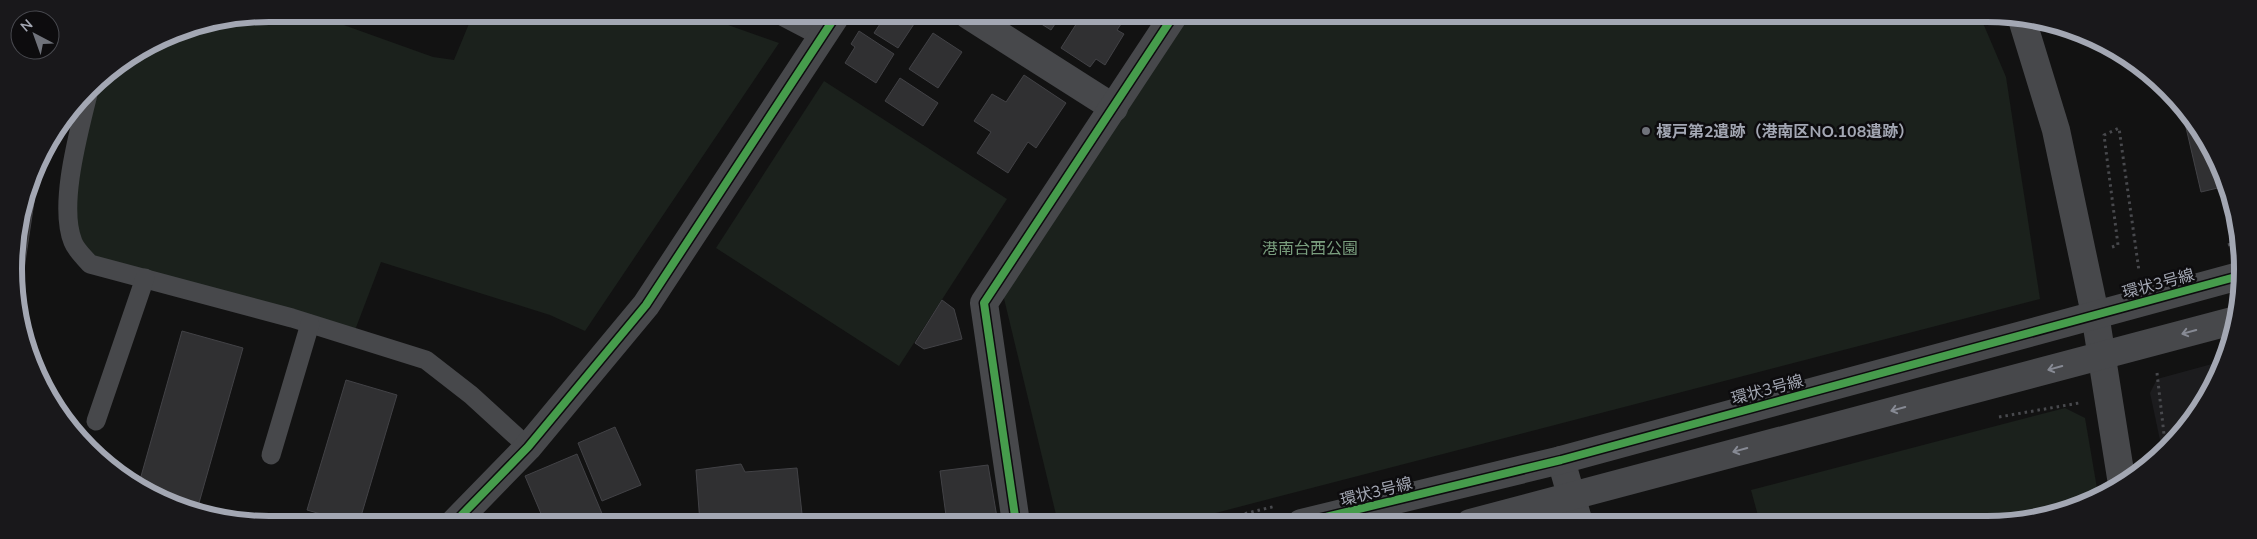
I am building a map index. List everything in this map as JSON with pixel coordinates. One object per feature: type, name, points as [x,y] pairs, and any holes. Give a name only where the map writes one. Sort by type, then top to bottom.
[{"type":"street","points":[[461,516],[528,447],[646,306],[832,22]]},
{"type":"street","points":[[979,22],[1114,108]]},
{"type":"street","points":[[1015,516],[984,303],[1169,22]]},
{"type":"street","points":[[2024,25],[2056,130],[2095,314],[2121,477]]},
{"type":"street","name":"環状3号線","points":[[1330,516],[1560,460],[2234,277]]},
{"type":"street","points":[[1495,516],[2229,322]]},
{"type":"street","points":[[1560,460],[1577,516]]},
{"type":"lane","points":[[793,22],[822,37]]},
{"type":"lane","points":[[84,107],[70,180],[68,221],[73,244],[90,264],[310,324],[426,360],[471,395],[528,447]]},
{"type":"lane","points":[[96,421],[145,278]]},
{"type":"lane","points":[[271,455],[310,324]]},
{"type":"path","points":[[2082,254],[2118,245],[2104,135],[2119,128],[2140,274]]},
{"type":"path","points":[[2157,372],[2165,441]]},
{"type":"shaded area","points":[[2216,363],[2193,407],[2161,445],[2150,393],[2157,379]]},
{"type":"green space","points":[[270,22],[335,22],[433,57],[454,60],[470,22],[720,22],[779,43],[585,331],[550,315],[381,262],[352,338],[90,264],[73,244],[70,180],[86,105],[95,95],[132,64],[160,48],[175,41],[221,27]]},
{"type":"green space","name":"港南台西公園","points":[[1181,22],[1983,22],[2006,77],[2040,299],[1204,516],[1056,516],[1001,286]]},
{"type":"green space","points":[[824,81],[1007,199],[899,366],[716,248]]},
{"type":"green space","points":[[2065,408],[2085,418],[2097,491],[2051,508],[2004,516],[1758,516],[1751,490]]},
{"type":"building","points":[[877,22],[915,22],[898,48],[874,33],[880,24]]},
{"type":"building","points":[[1038,22],[1056,22],[1051,30]]},
{"type":"building","points":[[1078,22],[1122,22],[1117,30],[1124,34],[1105,65],[1096,59],[1090,67],[1061,48]]},
{"type":"building","points":[[859,31],[894,54],[876,83],[845,63],[855,47],[851,44]]},
{"type":"building","points":[[933,33],[962,52],[938,88],[909,69]]},
{"type":"building","points":[[1024,75],[1066,103],[1036,148],[1028,142],[1008,173],[977,153],[991,132],[974,121],[992,94],[1006,102]]},
{"type":"building","points":[[900,78],[938,103],[923,126],[885,101]]},
{"type":"building","points":[[2184,121],[2209,160],[2220,187],[2201,192]]},
{"type":"building","points":[[36,191],[23,279],[23,253],[27,221]]},
{"type":"building","points":[[942,300],[954,309],[962,339],[924,349],[915,343]]},
{"type":"building","points":[[182,331],[243,348],[198,506],[175,498],[140,480]]},
{"type":"building","points":[[346,380],[397,395],[361,516],[328,516],[307,510]]},
{"type":"building","points":[[615,427],[641,485],[602,501],[578,443]]},
{"type":"building","points":[[577,454],[603,516],[542,516],[525,476]]},
{"type":"building","points":[[741,464],[745,472],[797,468],[802,516],[699,516],[696,470]]},
{"type":"building","points":[[988,465],[997,516],[946,516],[940,471]]},
{"type":"cycle path","points":[[461,516],[528,447],[646,305],[832,22]]},
{"type":"cycle path","points":[[1015,516],[984,303],[1169,22]]},
{"type":"cycle path","points":[[1330,516],[1561,460],[2234,277]]},
{"type":"place","name":"榎戸第2遺跡（港南区NO.108遺跡）","points":[[1646,131]]}]
